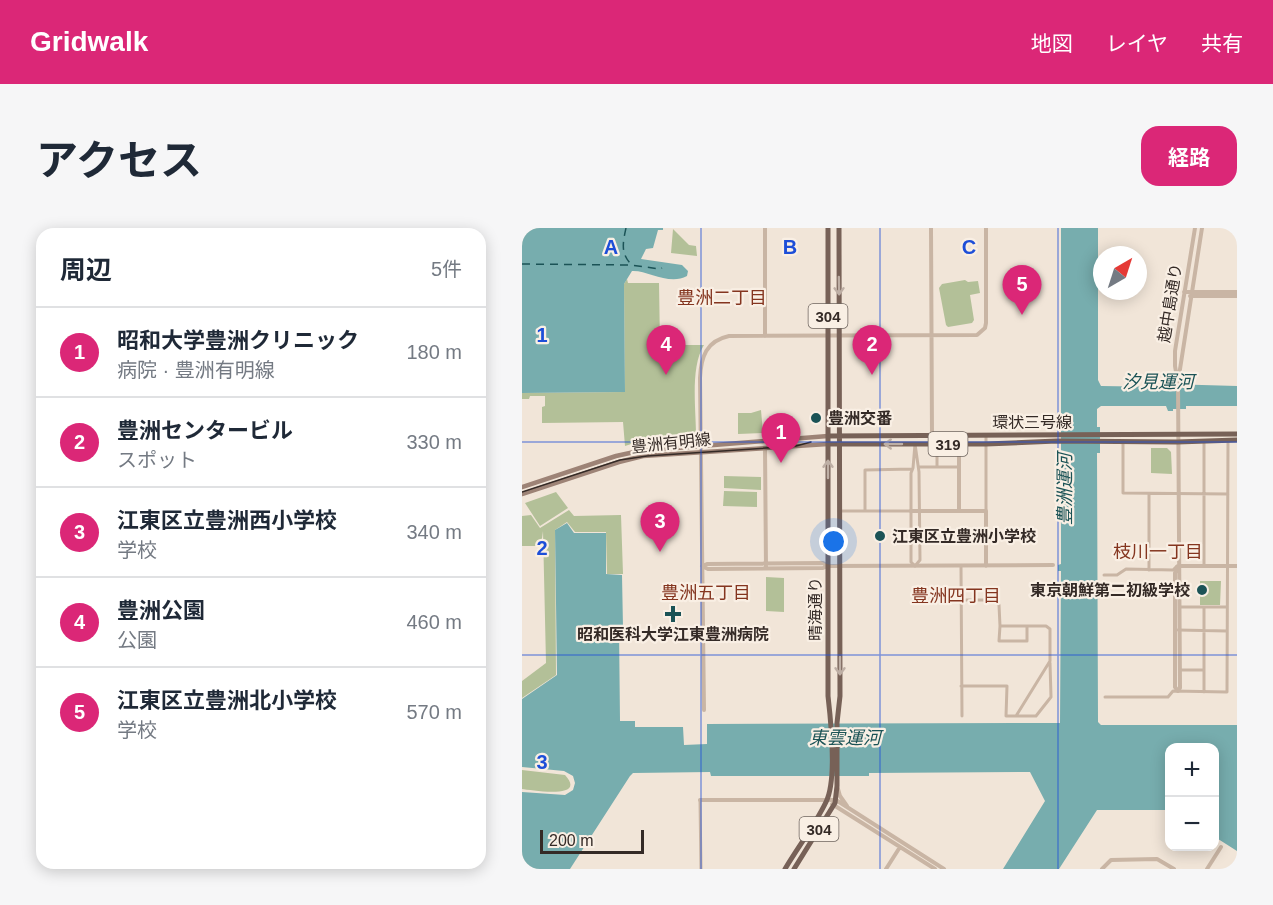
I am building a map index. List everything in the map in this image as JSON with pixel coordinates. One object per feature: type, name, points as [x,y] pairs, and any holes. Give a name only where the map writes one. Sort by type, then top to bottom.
[{"type":"main road","name":"晴海通り","points":[[784,869],[828,800],[834,777],[834,723],[828,696],[828,228]]},
{"type":"main road","name":"晴海通り","points":[[834,723],[840,696],[839,228]]},
{"type":"main road","points":[[828,246],[834,250],[839,244]]},
{"type":"main road","points":[[828,264],[834,257],[839,264]]},
{"type":"main road","name":"環状三号線","points":[[1102,439],[1123,443],[1237,434]]},
{"type":"main road","name":"環状三号線","points":[[828,436],[1102,439],[1123,436],[1204,442],[1237,440]]},
{"type":"main road","name":"豊洲有明線","points":[[522,487],[627,453],[828,436]]},
{"type":"main road","name":"環状三号線","points":[[828,444],[986,444],[1057,438]]},
{"type":"main road","name":"豊洲有明線","points":[[522,494],[629,459],[667,453],[828,444]]},
{"type":"main road","points":[[828,608],[840,608]]},
{"type":"main road","points":[[828,647],[839,648]]},
{"type":"main road","name":"晴海通り","points":[[794,869],[835,803],[837,786],[834,777]]},
{"type":"street","points":[[765,228],[765,336]]},
{"type":"street","points":[[931,228],[932,436]]},
{"type":"street","points":[[704,710],[701,367],[704,354],[714,342],[722,338],[977,335],[985,328],[986,323],[986,228]]},
{"type":"street","name":"越中島通り","points":[[1178,382],[1174,359],[1195,228]]},
{"type":"street","name":"越中島通り","points":[[1178,566],[1178,382],[1202,228]]},
{"type":"street","points":[[1193,236],[1200,237]]},
{"type":"street","points":[[1184,294],[1237,294]]},
{"type":"street","points":[[915,436],[920,511],[920,560],[915,566]]},
{"type":"street","points":[[986,436],[986,566]]},
{"type":"street","points":[[1123,436],[1123,493],[1228,494]]},
{"type":"street","points":[[1105,697],[1168,697],[1173,691],[1227,692],[1228,441]]},
{"type":"street","points":[[1204,442],[1204,566]]},
{"type":"street","points":[[959,444],[959,511]]},
{"type":"street","points":[[765,448],[766,568]]},
{"type":"street","points":[[937,450],[937,467]]},
{"type":"street","points":[[865,511],[865,470],[959,467]]},
{"type":"street","points":[[915,566],[911,562],[911,473],[916,468]]},
{"type":"street","points":[[1149,494],[1149,570]]},
{"type":"street","points":[[839,511],[986,511]]},
{"type":"street","points":[[702,566],[707,564],[823,563],[828,566]]},
{"type":"street","points":[[702,566],[708,569],[821,568],[828,566],[1053,566]]},
{"type":"street","points":[[961,566],[962,716]]},
{"type":"street","points":[[1178,566],[1180,607],[1175,687],[1178,691]]},
{"type":"street","points":[[1178,566],[1175,573],[1180,670],[1178,691]]},
{"type":"street","points":[[1104,575],[1117,575],[1126,569],[1173,570],[1178,566],[1237,566]]},
{"type":"street","points":[[961,600],[992,600],[999,605],[999,641],[1027,641],[1027,626]]},
{"type":"street","points":[[1180,607],[1227,607]]},
{"type":"street","points":[[1204,607],[1204,692]]},
{"type":"street","points":[[961,686],[1007,686],[1006,716],[1036,716],[1051,697],[1049,627],[1000,626]]},
{"type":"street","points":[[1177,630],[1227,631]]},
{"type":"street","points":[[1016,716],[1050,661]]},
{"type":"street","points":[[1180,670],[1204,670]]},
{"type":"street","points":[[837,786],[842,799],[855,812]]},
{"type":"street","points":[[701,869],[700,800],[828,800],[855,812],[944,869]]},
{"type":"street","points":[[835,803],[934,869]]},
{"type":"street","points":[[886,869],[903,843]]},
{"type":"street","points":[[1207,869],[1221,847]]},
{"type":"street","points":[[1102,869],[1111,860],[1121,859],[1158,859],[1174,869]]},
{"type":"green space","points":[[673,229],[689,245],[696,246],[697,256],[671,253]]},
{"type":"green space","points":[[627,279],[628,283],[659,283],[660,345],[704,345],[695,376],[696,436],[693,438],[647,439],[625,446],[623,422],[542,423],[545,396],[530,396],[529,399],[522,399],[522,393],[625,392],[624,284]]},
{"type":"green space","points":[[965,280],[978,281],[980,293],[970,295],[974,320],[972,323],[948,327],[939,288],[942,284]]},
{"type":"green space","points":[[761,410],[763,433],[738,434],[738,413]]},
{"type":"green space","points":[[1151,448],[1167,448],[1171,452],[1172,474],[1151,473]]},
{"type":"green space","points":[[724,476],[761,477],[761,490],[724,488]]},
{"type":"green space","points":[[724,491],[757,492],[757,507],[723,506]]},
{"type":"green space","points":[[556,492],[568,508],[540,526],[525,503]]},
{"type":"green space","points":[[569,510],[574,516],[621,515],[623,574],[607,574],[606,532],[575,532],[567,522],[555,530],[556,675],[522,698],[522,681],[546,663],[543,531],[541,546],[522,546],[522,516],[531,515],[540,528]]},
{"type":"green space","points":[[766,577],[784,578],[784,612],[766,611]]},
{"type":"green space","points":[[1200,581],[1221,581],[1220,605],[1200,605]]},
{"type":"green space","points":[[522,770],[565,775],[570,783],[569,788],[556,792],[522,789]]},
{"type":"water","points":[[522,228],[663,228],[663,230],[658,230],[653,248],[646,249],[641,259],[682,265],[688,271],[687,276],[680,279],[666,279],[632,271],[624,284],[625,392],[522,393]]},
{"type":"water","points":[[1061,228],[1098,228],[1098,246],[1093,246],[1093,300],[1098,300],[1098,380],[1101,386],[1166,387],[1167,384],[1237,386],[1237,406],[1186,406],[1186,409],[1173,409],[1173,411],[1168,411],[1166,406],[1101,406],[1097,409],[1097,427],[1100,427],[1100,453],[1097,453],[1098,722],[1101,725],[1237,725],[1237,851],[1219,840],[1219,743],[1165,743],[1165,810],[1097,810],[1059,869],[1003,869],[1045,801],[1030,772],[869,773],[869,776],[711,776],[710,772],[633,773],[570,869],[522,869],[522,792],[565,795],[573,790],[575,783],[573,776],[564,771],[522,767],[522,699],[557,675],[555,530],[567,523],[574,533],[606,533],[606,574],[622,575],[623,628],[619,628],[620,721],[635,721],[635,727],[683,727],[684,745],[707,744],[707,724],[1060,723],[1061,571],[1058,571],[1058,565],[1061,564]]},
{"type":"ferry route","points":[[626,228],[624,252],[632,265]]},
{"type":"ferry route","points":[[522,264],[631,265],[662,268]]},
{"type":"tram line","points":[[522,492],[620,460],[647,456],[796,446],[811,442]]},
{"type":"place","name":"江東区立豊洲北小学校","points":[[1022,315]]},
{"type":"place","name":"豊洲公園","points":[[666,375]]},
{"type":"place","name":"豊洲センタービル","points":[[872,375]]},
{"type":"place","name":"豊洲交番","points":[[816,418]]},
{"type":"place","name":"昭和大学豊洲クリニック","points":[[781,463]]},
{"type":"place","name":"江東区立豊洲小学校","points":[[880,536]]},
{"type":"place","name":"江東区立豊洲西小学校","points":[[660,552]]},
{"type":"place","name":"東京朝鮮第二初級学校","points":[[1202,590]]},
{"type":"place","name":"昭和医科大学江東豊洲病院","points":[[673,614]]},
{"type":"district","name":"豊洲二丁目","points":[[722,298]]},
{"type":"district","name":"枝川一丁目","points":[[1158,552]]},
{"type":"district","name":"豊洲五丁目","points":[[706,593]]},
{"type":"district","name":"豊洲四丁目","points":[[956,596]]},
{"type":"water label","name":"汐見運河","points":[[1158,382]]},
{"type":"water label","name":"豊洲運河","points":[[1065,489]]},
{"type":"water label","name":"東雲運河","points":[[845,738]]}]
